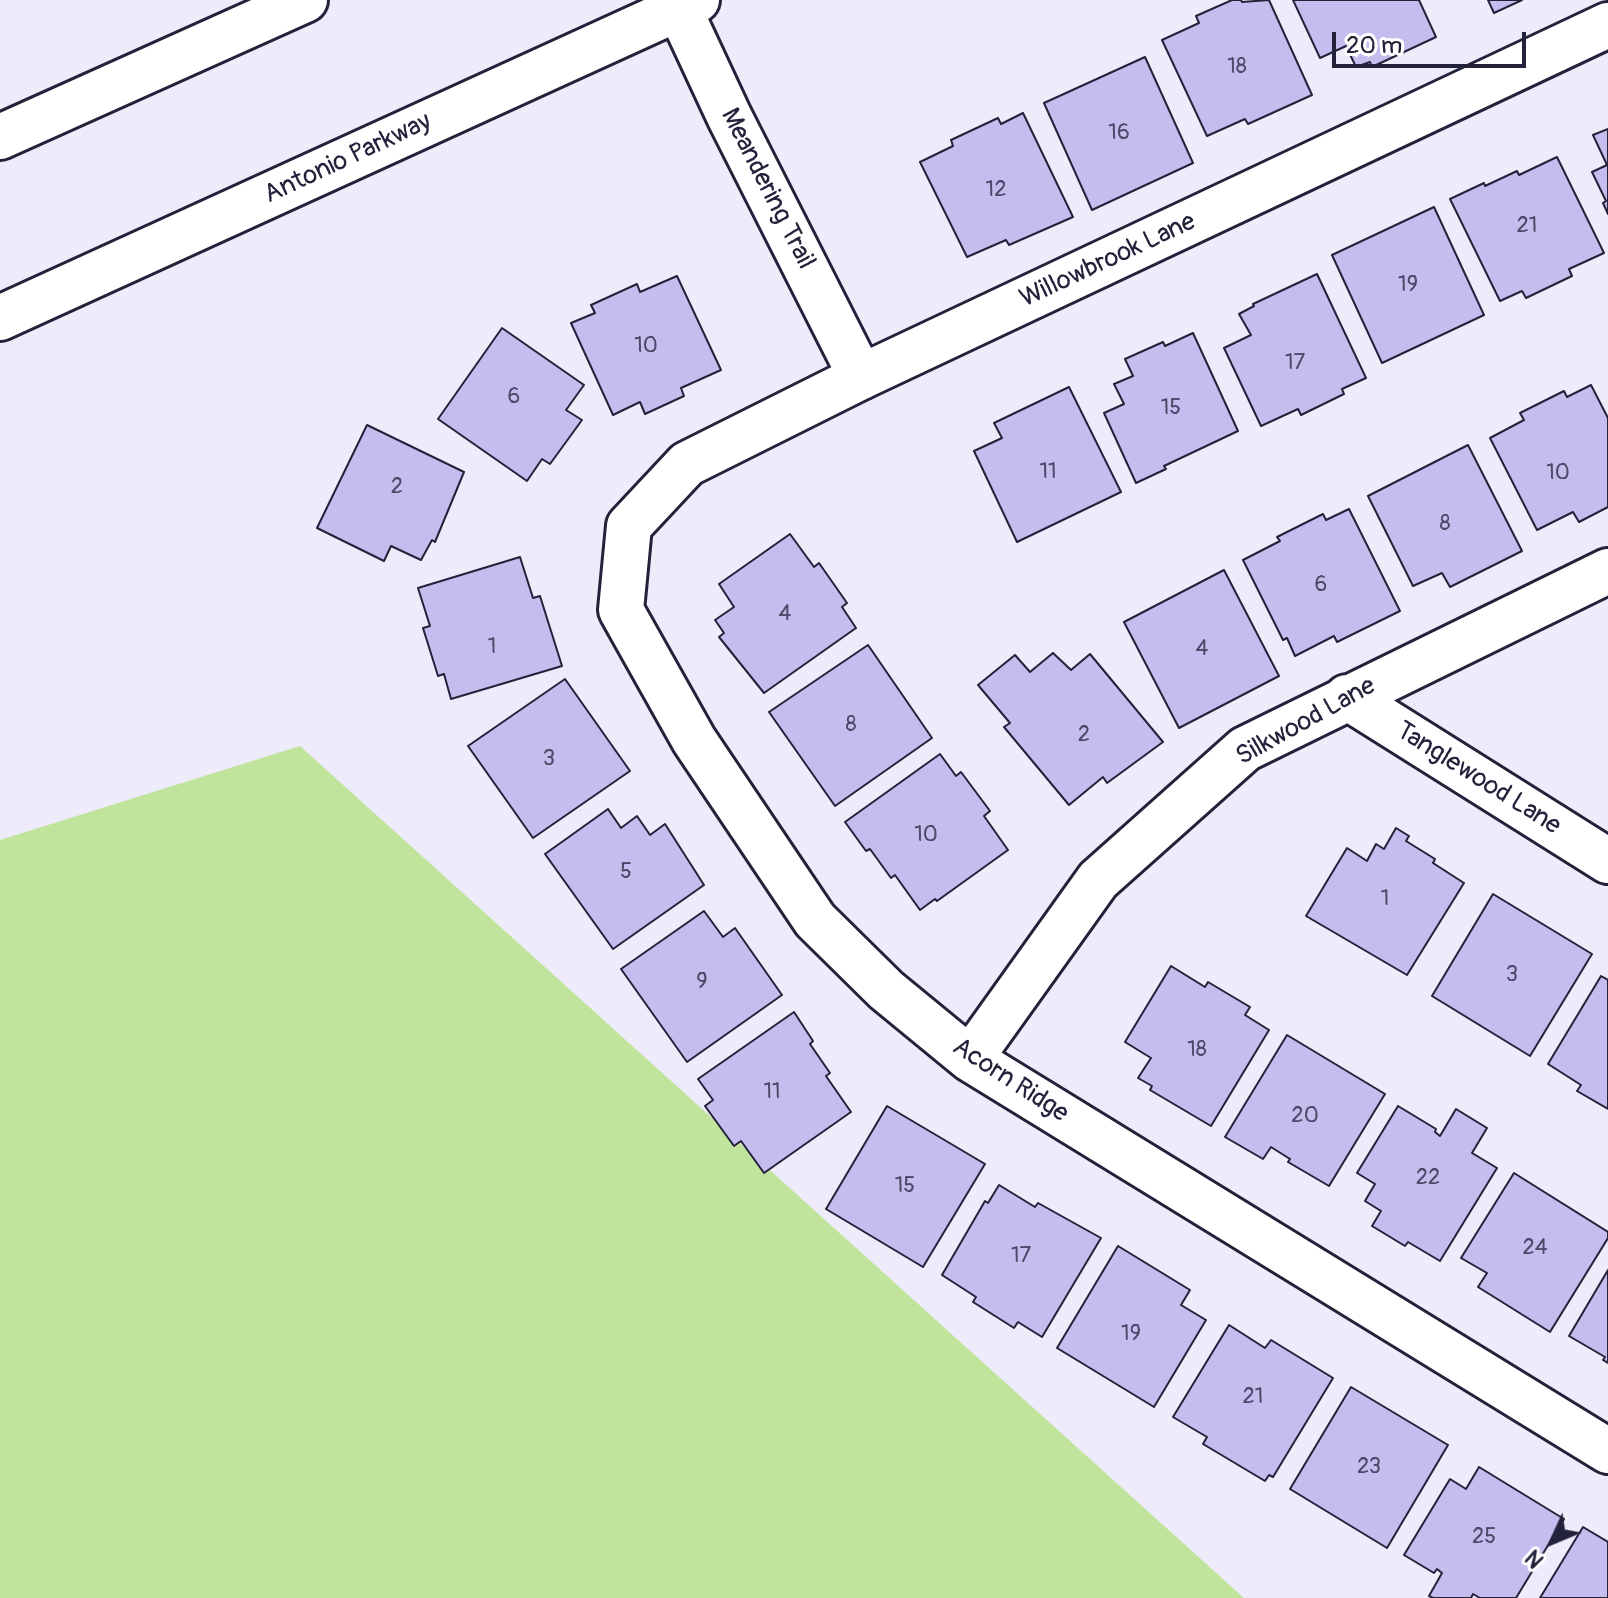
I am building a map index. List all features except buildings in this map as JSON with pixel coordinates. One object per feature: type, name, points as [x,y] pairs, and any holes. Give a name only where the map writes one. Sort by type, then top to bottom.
[{"type":"street","points":[[0,137],[305,0]]},
{"type":"street","name":"Antonio Parkway","points":[[0,318],[684,3]]},
{"type":"street","name":"Meandering Trail","points":[[684,3],[729,116],[861,377]]},
{"type":"street","name":"Willowbrook Lane","points":[[629,526],[687,464],[861,377],[1608,25]]},
{"type":"street","name":"Acorn Ridge","points":[[629,526],[621,610],[694,740],[815,920],[886,990],[970,1059],[1608,1451]]},
{"type":"street","name":"Silkwood Lane","points":[[970,1059],[1098,880],[1245,749],[1608,571]]},
{"type":"street","name":"Tanglewood Lane","points":[[1347,697],[1608,861]]},
{"type":"green space","points":[[300,746],[1244,1598],[0,1598],[0,840]]}]
